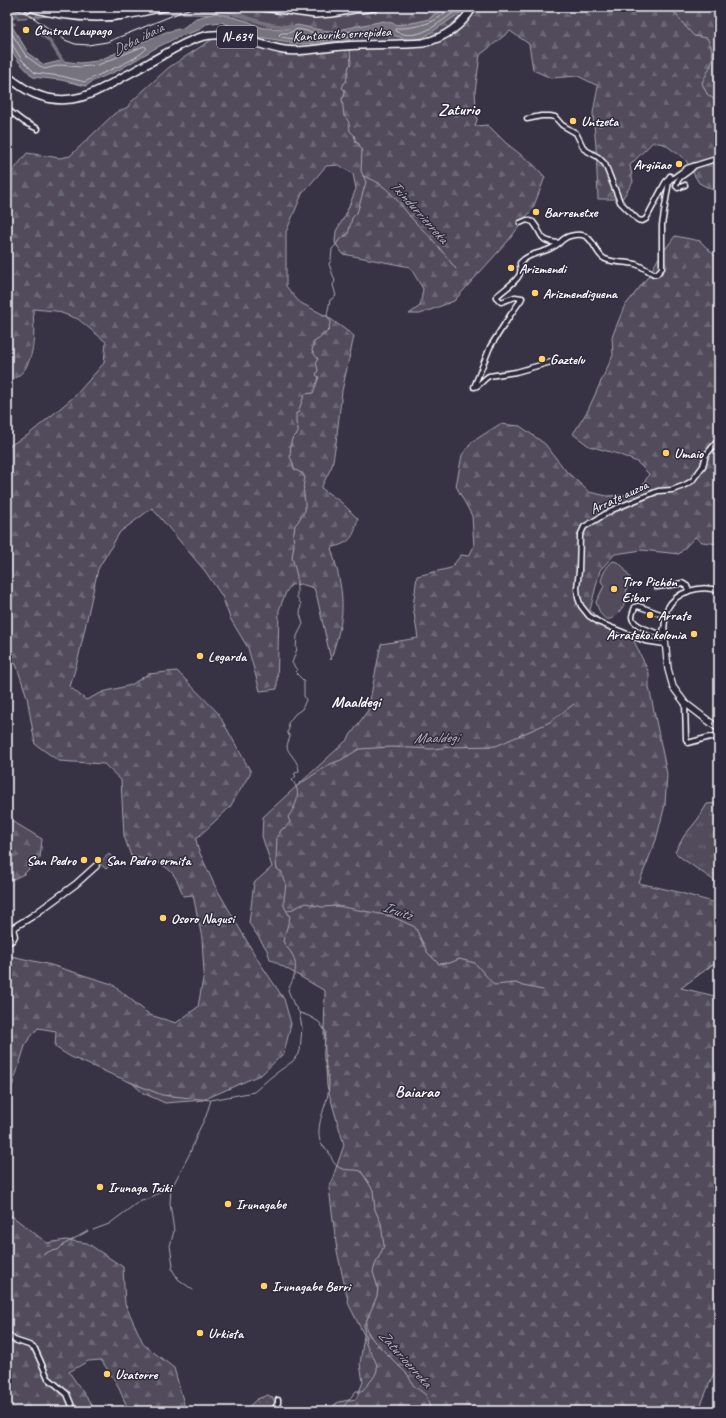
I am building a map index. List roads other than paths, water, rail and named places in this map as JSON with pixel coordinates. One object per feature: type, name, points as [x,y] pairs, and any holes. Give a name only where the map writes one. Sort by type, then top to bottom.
[{"type":"highway","points":[[28,7],[59,14],[104,17],[164,7]]},
{"type":"highway","points":[[52,7],[90,12],[105,12],[140,7]]},
{"type":"highway","points":[[263,7],[314,14],[366,7]]},
{"type":"highway","points":[[301,7],[336,7]]},
{"type":"highway","points":[[349,10],[375,7]]},
{"type":"highway","name":"Kantauriko errepidea","points":[[7,76],[25,89],[35,94],[61,100],[73,99],[87,96],[106,87],[184,43],[204,36],[216,34],[230,35],[284,50],[423,43],[433,40],[454,29],[463,21],[472,7]]},
{"type":"street","points":[[7,109],[24,122],[38,129]]},
{"type":"street","points":[[527,119],[541,116],[555,117],[562,125],[576,133],[584,149],[598,157],[605,164],[620,202],[638,220],[642,221],[646,219],[669,177],[674,176]]},
{"type":"street","points":[[551,362],[516,372],[488,376],[474,387],[490,347],[522,298],[515,298],[501,302],[496,297],[518,278],[520,273],[520,263],[524,258],[554,247],[570,236],[584,235],[590,239],[599,254],[605,259],[636,264],[657,274],[660,272],[663,263],[662,232],[669,181],[687,168],[719,158]]},
{"type":"street","points":[[685,185],[678,188],[676,186],[679,179],[691,170],[694,165]]},
{"type":"street","points":[[520,223],[527,220],[533,222],[544,240],[558,243]]},
{"type":"street","name":"Arrate auzoa","points":[[665,644],[645,642],[600,623],[590,616],[581,606],[577,588],[580,536],[584,527],[612,510],[658,491],[672,490],[692,481],[703,466],[706,455],[719,439]]},
{"type":"street","points":[[657,587],[682,583],[687,586],[688,590]]},
{"type":"street","points":[[719,591],[712,589],[688,590],[671,603],[666,611],[664,633],[670,680],[676,693],[685,703],[719,729]]},
{"type":"street","points":[[664,633],[639,625],[634,622],[632,615],[635,607],[638,606],[666,616]]},
{"type":"street","points":[[685,703],[686,738],[688,743],[710,737],[719,738]]},
{"type":"street","points":[[7,943],[13,940],[15,936],[10,929],[31,917],[76,884],[96,866]]},
{"type":"street","points":[[7,1333],[14,1340],[29,1345],[35,1349],[48,1378],[67,1394],[74,1411]]},
{"type":"street","points":[[273,1411],[278,1404],[278,1400]]},
{"type":"water","points":[[444,7],[463,7],[460,13],[423,38],[410,40],[381,32],[365,34],[347,41],[303,44],[246,35],[221,22],[206,24],[199,30],[178,37],[154,49],[119,70],[93,81],[86,86],[61,80],[33,77],[19,62],[7,44],[7,22],[10,23],[29,54],[44,65],[60,61],[80,63],[97,61],[166,32],[183,28],[196,18],[216,13],[247,21],[263,28],[287,29],[297,25],[332,31],[384,21],[399,25],[417,22],[429,19]]},
{"type":"waterway","points":[[670,7],[694,36],[707,38],[713,56],[702,83],[707,94],[719,103]]},
{"type":"waterway","points":[[201,10],[209,9],[225,11],[267,24],[292,27]]},
{"type":"waterway","points":[[7,24],[14,24]]},
{"type":"waterway","points":[[37,31],[49,40],[63,62]]},
{"type":"waterway","points":[[93,1230],[109,1224],[141,1200],[149,1199],[163,1190],[171,1189],[190,1153],[206,1116],[211,1100],[254,1092],[293,1061],[300,1051],[302,1027],[299,1012],[294,1005],[288,990],[294,977],[295,963],[292,954],[283,941],[290,917],[284,906],[286,884],[282,876],[282,872],[277,869],[276,861],[277,836],[290,822],[288,817],[294,808],[298,794],[292,780],[296,776],[294,774],[299,771],[297,764],[287,747],[290,737],[287,732],[289,729],[288,723],[295,714],[302,709],[306,700],[304,696],[304,681],[296,673],[297,670],[292,663],[297,649],[297,636],[303,624],[300,614],[301,604],[297,597],[297,576],[292,557],[295,525],[305,511],[303,485],[305,478],[303,474],[294,469],[290,457],[292,439],[298,433],[296,413],[298,413],[305,394],[313,393],[319,377],[316,375],[318,370],[316,362],[318,359],[312,351],[314,342],[330,329],[329,326],[331,322],[327,315],[330,300],[336,296],[333,285],[335,281],[329,264],[332,249],[339,240],[348,234],[352,218],[357,213],[366,182],[361,171],[362,151],[359,144],[356,142],[354,135],[350,131],[348,121],[344,116],[342,98],[344,97],[345,90],[342,88],[346,82],[349,66],[351,64],[350,50]]},
{"type":"waterway","name":"Txindurrierreka","points":[[363,176],[372,179],[386,189],[427,234],[456,269]]},
{"type":"waterway","name":"Maaldegi","points":[[297,786],[328,765],[341,760],[359,749],[392,747],[431,749],[496,746],[550,722],[574,704]]},
{"type":"waterway","name":"Iruitz","points":[[288,911],[306,903],[322,907],[337,906],[391,916],[415,927],[427,952],[439,964],[450,963],[459,959],[475,963],[494,985],[516,983],[543,990]]},
{"type":"waterway","name":"Zaturioerreka","points":[[300,1013],[319,1022],[326,1032],[324,1060],[329,1084],[327,1099],[319,1126],[321,1143],[337,1166],[340,1168],[361,1171],[373,1190],[375,1210],[381,1223],[384,1246],[373,1272],[378,1288],[377,1296],[366,1322],[366,1329],[373,1340],[408,1375],[413,1385],[426,1395],[431,1411]]},
{"type":"waterway","points":[[130,1082],[162,1095],[210,1100]]},
{"type":"waterway","points":[[171,1189],[170,1203],[174,1231],[170,1246],[173,1265],[172,1269],[178,1279],[193,1290]]},
{"type":"waterway","points":[[43,1255],[50,1251],[58,1250],[63,1245],[88,1231]]},
{"type":"waterway","points":[[333,1411],[344,1406],[356,1391],[362,1391],[375,1376],[377,1366],[366,1343],[364,1323],[367,1320]]},
{"type":"railway","points":[[7,8],[22,11],[65,40],[75,44],[88,45],[107,42],[191,8]]},
{"type":"place","name":"Central Laupago","points":[[26,30]]},
{"type":"place","name":"Untzeta","points":[[573,121]]},
{"type":"place","name":"Argiñao","points":[[679,164]]},
{"type":"place","name":"Barrenetxe","points":[[536,212]]},
{"type":"place","name":"Arizmendi","points":[[511,268]]},
{"type":"place","name":"Arizmendiguena","points":[[535,293]]},
{"type":"place","name":"Gaztelu","points":[[542,359]]},
{"type":"place","name":"Umaio","points":[[666,453]]},
{"type":"place","name":"Tiro Pichón Eibar","points":[[614,589]]},
{"type":"place","name":"Arrate","points":[[650,615]]},
{"type":"place","name":"Arrateko kolonia","points":[[694,634]]},
{"type":"place","name":"Legarda","points":[[200,656]]},
{"type":"place","name":"San Pedro","points":[[84,860]]},
{"type":"place","name":"San Pedro ermita","points":[[98,860]]},
{"type":"place","name":"Osoro Nagusi","points":[[163,918]]},
{"type":"place","name":"Irunaga Txiki","points":[[100,1187]]},
{"type":"place","name":"Irunagabe","points":[[228,1204]]},
{"type":"place","name":"Irunagabe Berri","points":[[264,1286]]},
{"type":"place","name":"Urkieta","points":[[200,1333]]},
{"type":"place","name":"Usatorre","points":[[107,1374]]},
{"type":"district","name":"Zaturio","points":[[459,110]]},
{"type":"district","name":"Maaldegi","points":[[356,702]]},
{"type":"district","name":"Baiarao","points":[[417,1092]]},
{"type":"water label","name":"Deba ibaia","points":[[138,39]]}]
